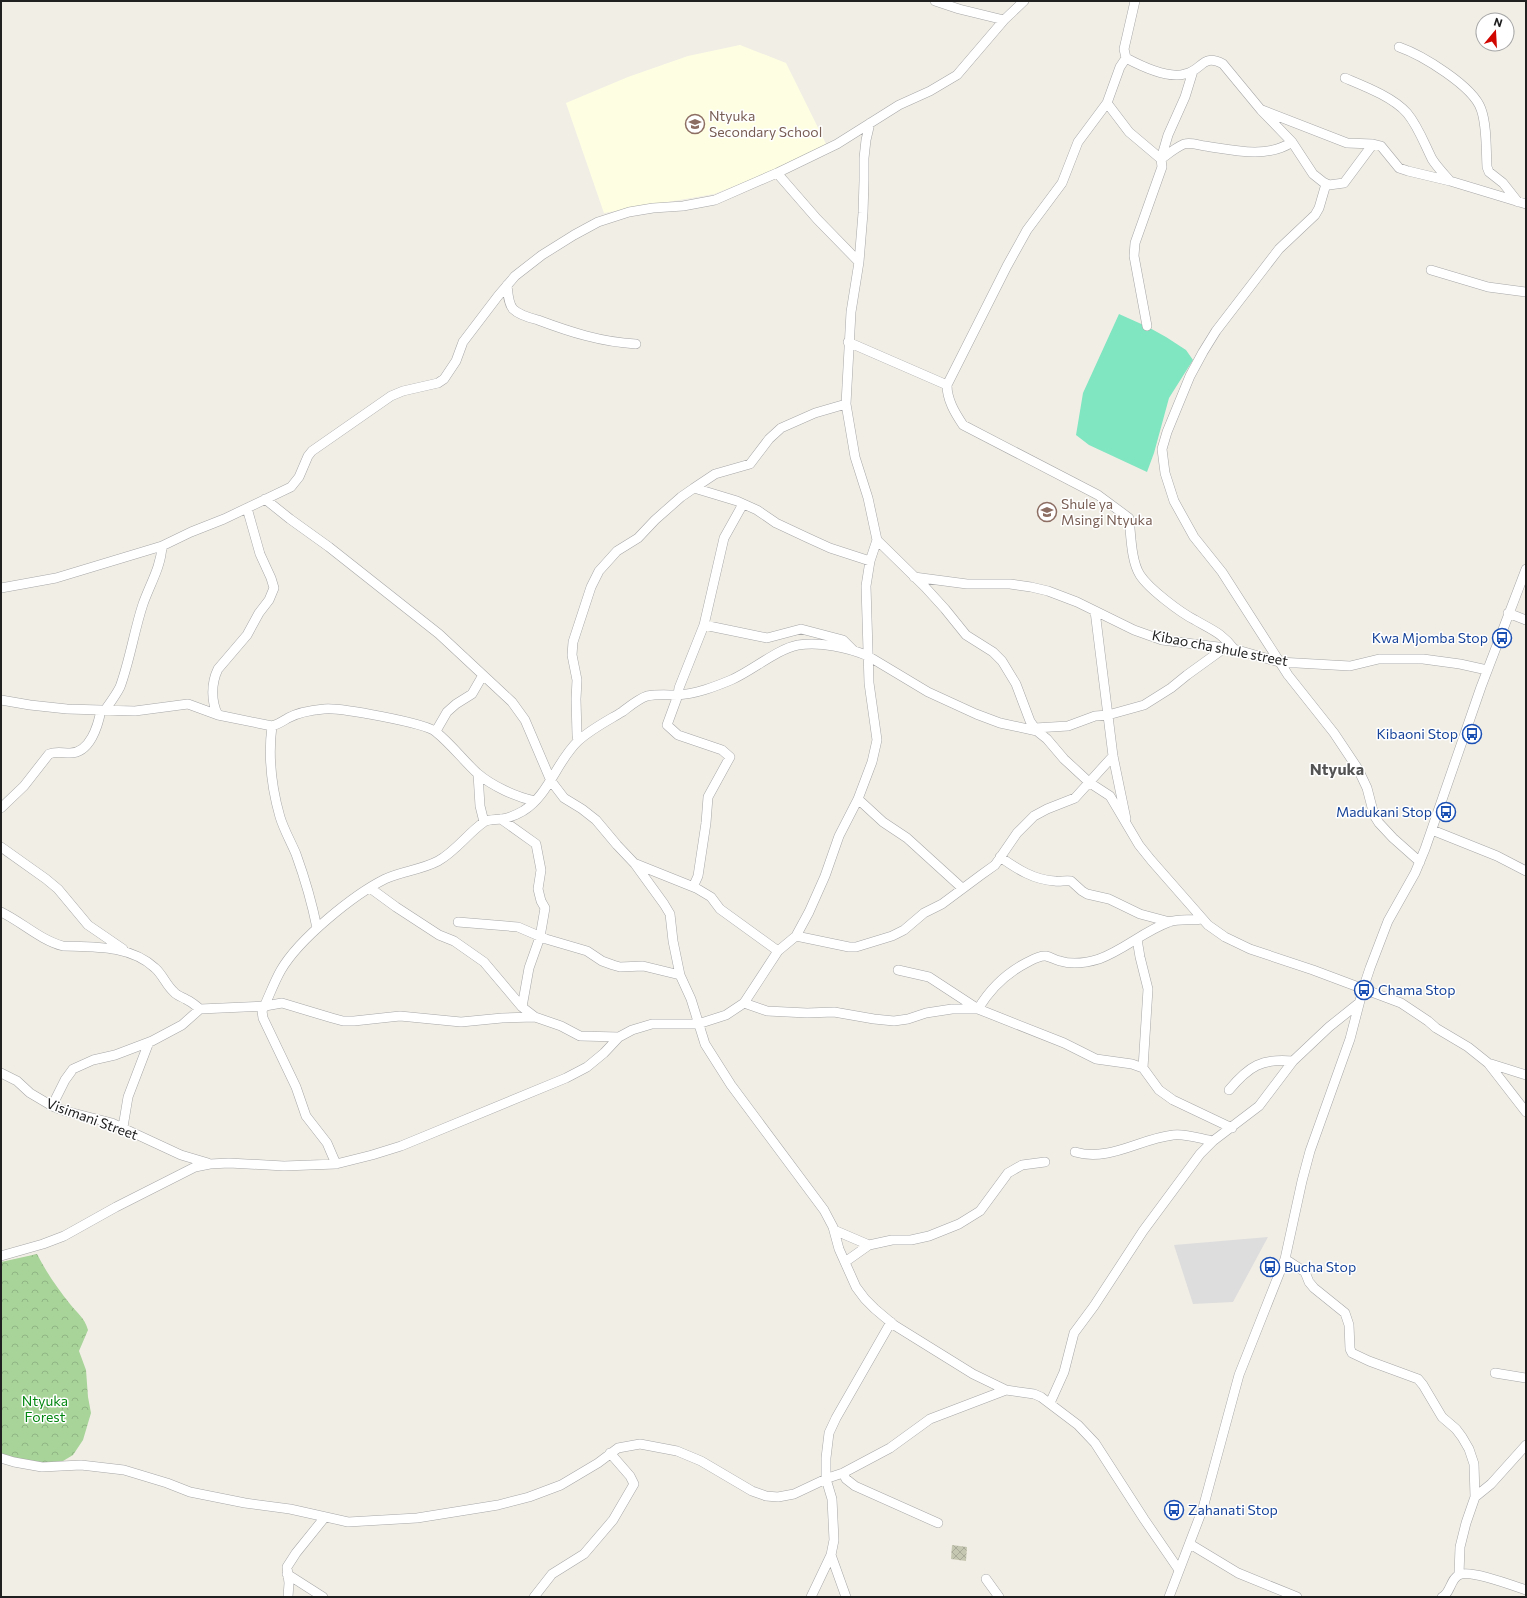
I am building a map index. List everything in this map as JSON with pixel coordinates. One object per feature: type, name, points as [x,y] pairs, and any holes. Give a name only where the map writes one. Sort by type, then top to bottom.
[{"type":"street","points":[[935,1],[959,9],[1004,20]]},
{"type":"street","points":[[1,588],[56,578],[162,546],[191,532],[224,519],[291,487],[296,483],[308,456],[312,451],[391,396],[438,383],[444,379],[456,361],[463,342],[507,285],[515,276],[542,255],[598,222],[628,212],[653,208],[682,206],[715,200],[777,174],[837,144],[898,105],[930,91],[957,75],[1004,20],[1024,1]]},
{"type":"street","points":[[1135,1],[1124,49],[1126,58],[1120,67],[1107,103],[1078,142],[1062,183],[1027,230],[1007,266],[947,385],[947,393],[954,411],[963,425],[1098,494],[1130,518],[1132,546],[1140,575],[1179,611],[1218,632],[1234,649]]},
{"type":"street","points":[[1399,48],[1425,58],[1455,80],[1478,102],[1483,118],[1487,167],[1489,172],[1522,203]]},
{"type":"street","points":[[1126,58],[1138,64],[1167,74],[1185,75],[1193,71],[1206,60],[1216,60],[1223,64],[1261,110],[1292,142],[1313,174],[1326,184],[1334,185],[1344,183],[1372,144]]},
{"type":"street","points":[[1147,326],[1134,256],[1135,243],[1160,177],[1162,167],[1161,160],[1168,135],[1185,97],[1193,71]]},
{"type":"street","points":[[1345,78],[1393,102],[1407,112],[1421,135],[1433,160],[1450,181]]},
{"type":"street","points":[[1107,103],[1129,132],[1161,160]]},
{"type":"street","points":[[1261,110],[1347,143],[1372,144],[1385,149],[1399,168],[1450,181],[1522,203]]},
{"type":"street","points":[[1,1256],[43,1244],[64,1236],[116,1207],[195,1167],[210,1164],[229,1163],[284,1166],[336,1164],[372,1156],[401,1146],[566,1078],[587,1067],[620,1038],[632,1030],[652,1024],[698,1024],[726,1015],[744,1003],[778,951],[796,936],[809,912],[825,876],[839,836],[858,799],[872,762],[877,740],[876,720],[869,683],[866,586],[870,561],[877,540],[868,498],[855,457],[846,404],[848,342],[859,262],[864,158],[870,123]]},
{"type":"street","points":[[1161,160],[1173,150],[1190,143],[1242,152],[1251,152],[1285,146],[1292,142]]},
{"type":"street","points":[[777,174],[817,219],[859,262]]},
{"type":"street","points":[[1326,184],[1319,208],[1314,215],[1279,249],[1216,331],[1190,376],[1172,418],[1162,449],[1165,473],[1169,488],[1187,526],[1222,572],[1279,662],[1304,698],[1334,734],[1358,769],[1368,788],[1374,815],[1393,838],[1420,862]]},
{"type":"street","points":[[1431,270],[1488,287],[1526,292]]},
{"type":"street","points":[[507,285],[508,296],[513,308],[526,316],[594,339],[636,344]]},
{"type":"street","points":[[848,342],[947,385]]},
{"type":"street","points":[[578,741],[576,699],[577,680],[572,655],[573,642],[576,628],[591,587],[599,571],[612,555],[638,538],[655,520],[681,497],[715,474],[750,464],[769,439],[781,428],[815,412],[846,404]]},
{"type":"street","points":[[694,488],[743,504],[757,510],[776,523],[830,548],[870,561]]},
{"type":"street","points":[[265,499],[329,547],[439,634],[512,702],[525,720],[551,781],[564,798],[596,820],[617,845],[636,864],[670,914],[673,941],[680,975],[691,999],[705,1044],[731,1085],[824,1210],[834,1230],[839,1249],[856,1287],[866,1299],[891,1322],[973,1374],[1006,1390],[1034,1394],[1050,1403],[1078,1425],[1095,1443],[1179,1570]]},
{"type":"street","points":[[693,887],[698,876],[706,823],[708,797],[730,757],[722,750],[678,734],[667,724],[678,695],[679,688],[704,625],[724,538],[743,504]]},
{"type":"street","points":[[218,715],[214,707],[213,698],[215,675],[218,669],[247,635],[259,613],[269,600],[274,588],[260,554],[247,508]]},
{"type":"street","points":[[877,540],[945,609],[966,635],[993,652],[1002,661],[1016,684],[1026,712],[1036,729],[1047,739],[1064,759],[1090,783],[1110,796],[1128,827],[1151,860],[1202,919],[1216,932],[1236,942],[1401,1004],[1428,1021],[1436,1028],[1468,1047],[1488,1063],[1526,1112]]},
{"type":"street","points":[[1,808],[24,786],[49,754],[55,752],[77,752],[86,745],[92,737],[103,710],[119,688],[127,665],[143,606],[150,586],[157,573],[162,554],[162,546]]},
{"type":"street","points":[[1169,1597],[1190,1544],[1209,1487],[1239,1375],[1285,1259],[1308,1158],[1350,1038],[1363,989],[1388,921],[1420,862],[1487,670],[1526,569]]},
{"type":"street","name":"Kibao cha shule street","points":[[914,577],[967,584],[1010,584],[1031,587],[1048,591],[1096,611],[1134,630],[1162,640],[1223,649],[1234,649],[1279,662],[1350,666],[1379,659],[1423,659],[1460,664],[1487,670]]},
{"type":"street","points":[[1096,611],[1113,756],[1128,827]]},
{"type":"street","points":[[1508,613],[1526,620]]},
{"type":"street","points":[[704,625],[767,638],[801,629],[843,640],[854,651]]},
{"type":"street","points":[[336,1164],[327,1143],[306,1116],[293,1081],[276,1043],[267,1028],[262,1011],[280,970],[317,928],[370,888],[390,877],[437,862],[484,822],[491,819],[510,817],[524,811],[542,793],[568,752],[578,741],[640,699],[657,695],[678,695],[697,692],[732,680],[788,648],[797,645],[826,645],[854,651],[868,656],[928,692],[976,714],[1000,723],[1036,729],[1068,726],[1095,716],[1108,715],[1144,705],[1171,688],[1223,649]]},
{"type":"street","points":[[436,731],[447,712],[456,704],[472,694],[483,674]]},
{"type":"street","points":[[1,700],[67,709],[137,711],[188,704],[218,715],[272,726],[278,725],[295,715],[326,708],[359,712],[430,727],[436,731],[478,774],[507,791],[522,798],[535,801]]},
{"type":"street","points":[[272,726],[271,758],[277,804],[281,819],[311,897],[317,928]]},
{"type":"street","points":[[796,936],[849,947],[856,947],[892,936],[904,930],[924,913],[942,904],[995,865],[1017,833],[1034,816],[1074,798],[1090,783],[1113,756]]},
{"type":"street","points":[[478,774],[480,806],[484,822]]},
{"type":"street","points":[[858,799],[888,826],[907,838],[962,888]]},
{"type":"street","points":[[502,819],[537,846],[541,870],[538,889],[541,901],[546,908],[540,937],[530,968],[522,1007]]},
{"type":"street","points":[[1432,830],[1497,856],[1526,871]]},
{"type":"street","points":[[1,847],[31,867],[58,888],[88,925],[128,952],[154,967],[174,992],[190,1001],[200,1009]]},
{"type":"street","points":[[1000,857],[1020,871],[1034,877],[1055,881],[1071,881],[1087,894],[1109,900],[1140,914],[1170,922]]},
{"type":"street","points":[[636,864],[693,887],[711,897],[720,909],[778,951]]},
{"type":"street","points":[[370,888],[439,935],[454,941],[484,962],[522,1007],[535,1017],[561,1026],[580,1036],[620,1038]]},
{"type":"street","points":[[1,912],[42,938],[56,944],[63,946],[99,948],[128,952]]},
{"type":"street","points":[[978,1009],[999,981],[1011,972],[1040,956],[1046,956],[1069,964],[1082,963],[1099,959],[1148,932],[1170,922],[1188,919],[1202,919]]},
{"type":"street","points":[[458,922],[518,927],[540,937],[579,948],[591,953],[602,961],[613,965],[620,967],[643,966],[680,975]]},
{"type":"street","points":[[1137,939],[1148,989],[1143,1068]]},
{"type":"street","points":[[898,970],[929,977],[939,982],[978,1009],[1064,1043],[1096,1059],[1132,1064],[1143,1068],[1159,1090],[1173,1100],[1232,1128]]},
{"type":"street","points":[[52,1106],[65,1080],[73,1069],[93,1060],[115,1055],[149,1042],[178,1027],[200,1009],[265,1006],[284,1003],[343,1021],[400,1016],[461,1022],[502,1018],[535,1017]]},
{"type":"street","points":[[744,1003],[767,1011],[806,1014],[834,1012],[894,1021],[908,1019],[926,1013],[952,1009],[978,1009]]},
{"type":"street","points":[[1050,1403],[1064,1372],[1074,1333],[1091,1310],[1143,1230],[1200,1154],[1212,1141],[1232,1128],[1259,1106],[1293,1061],[1329,1027],[1359,1003]]},
{"type":"street","points":[[123,1127],[128,1097],[149,1042]]},
{"type":"street","points":[[1229,1090],[1240,1076],[1249,1068],[1259,1063],[1282,1060],[1293,1061]]},
{"type":"street","points":[[1488,1063],[1526,1075]]},
{"type":"street","name":"Visimani Street","points":[[1,1073],[17,1081],[30,1093],[52,1106],[123,1127],[181,1155],[210,1164]]},
{"type":"street","points":[[1075,1152],[1090,1155],[1107,1153],[1161,1136],[1176,1134],[1212,1141]]},
{"type":"street","points":[[845,1262],[869,1245],[892,1240],[911,1240],[929,1236],[959,1224],[980,1211],[1008,1173],[1022,1166],[1045,1162]]},
{"type":"street","points":[[834,1230],[869,1245]]},
{"type":"street","points":[[1285,1259],[1305,1272],[1309,1282],[1314,1288],[1345,1313],[1349,1325],[1350,1349],[1352,1353],[1418,1380],[1423,1385],[1442,1417],[1456,1429],[1469,1449],[1475,1473],[1475,1497],[1460,1547],[1459,1574],[1444,1597]]},
{"type":"street","points":[[811,1597],[831,1555],[834,1540],[832,1499],[826,1479],[826,1458],[829,1433],[836,1418],[891,1322]]},
{"type":"street","points":[[1495,1374],[1526,1378]]},
{"type":"street","points":[[1,1458],[42,1467],[81,1465],[124,1470],[167,1483],[190,1492],[290,1509],[348,1522],[374,1522],[417,1518],[498,1505],[530,1498],[561,1485],[618,1448],[640,1444],[677,1451],[701,1461],[752,1491],[766,1496],[778,1497],[794,1494],[826,1479],[844,1473],[890,1448],[930,1419],[1006,1390]]},
{"type":"street","points":[[1475,1497],[1491,1484],[1526,1445]]},
{"type":"street","points":[[534,1597],[552,1574],[584,1554],[613,1520],[626,1500],[634,1484],[630,1476],[610,1453]]},
{"type":"street","points":[[844,1473],[846,1479],[855,1486],[938,1523]]},
{"type":"street","points":[[288,1597],[289,1583],[287,1568],[296,1553],[325,1517]]},
{"type":"street","points":[[1190,1544],[1238,1573],[1297,1597]]},
{"type":"street","points":[[831,1555],[846,1597]]},
{"type":"street","points":[[287,1574],[323,1597]]},
{"type":"street","points":[[1459,1574],[1469,1574],[1494,1579],[1526,1590]]},
{"type":"street","points":[[986,1579],[999,1597]]},
{"type":"shaded area","name":"Ntyuka Secondary School","points":[[740,45],[786,63],[827,146],[770,172],[714,194],[604,213],[566,103],[628,77],[688,56]]},
{"type":"shaded area","points":[[1268,1237],[1233,1302],[1193,1304],[1174,1245]]},
{"type":"shaded area","points":[[952,1545],[967,1547],[966,1561],[951,1559]]},
{"type":"green space","points":[[1119,314],[1166,337],[1186,350],[1193,360],[1169,398],[1154,453],[1147,472],[1089,445],[1076,435],[1083,393]]},
{"type":"green space","name":"Ntyuka Forest","points":[[37,1254],[57,1286],[83,1319],[88,1330],[79,1351],[86,1370],[91,1413],[83,1440],[73,1455],[58,1464],[42,1465],[1,1455],[1,1262]]},
{"type":"place","name":"Ntyuka Secondary School","points":[[695,124]]},
{"type":"place","name":"Shule ya Msingi Ntyuka","points":[[1047,512]]},
{"type":"place","name":"Kwa Mjomba Stop","points":[[1502,638]]},
{"type":"place","name":"Kibaoni Stop","points":[[1472,734]]},
{"type":"place","name":"Madukani Stop","points":[[1446,812]]},
{"type":"place","name":"Chama Stop","points":[[1364,990]]},
{"type":"place","name":"Bucha Stop","points":[[1270,1267]]},
{"type":"place","name":"Zahanati Stop","points":[[1174,1510]]},
{"type":"district","name":"Ntyuka","points":[[1337,769]]}]
